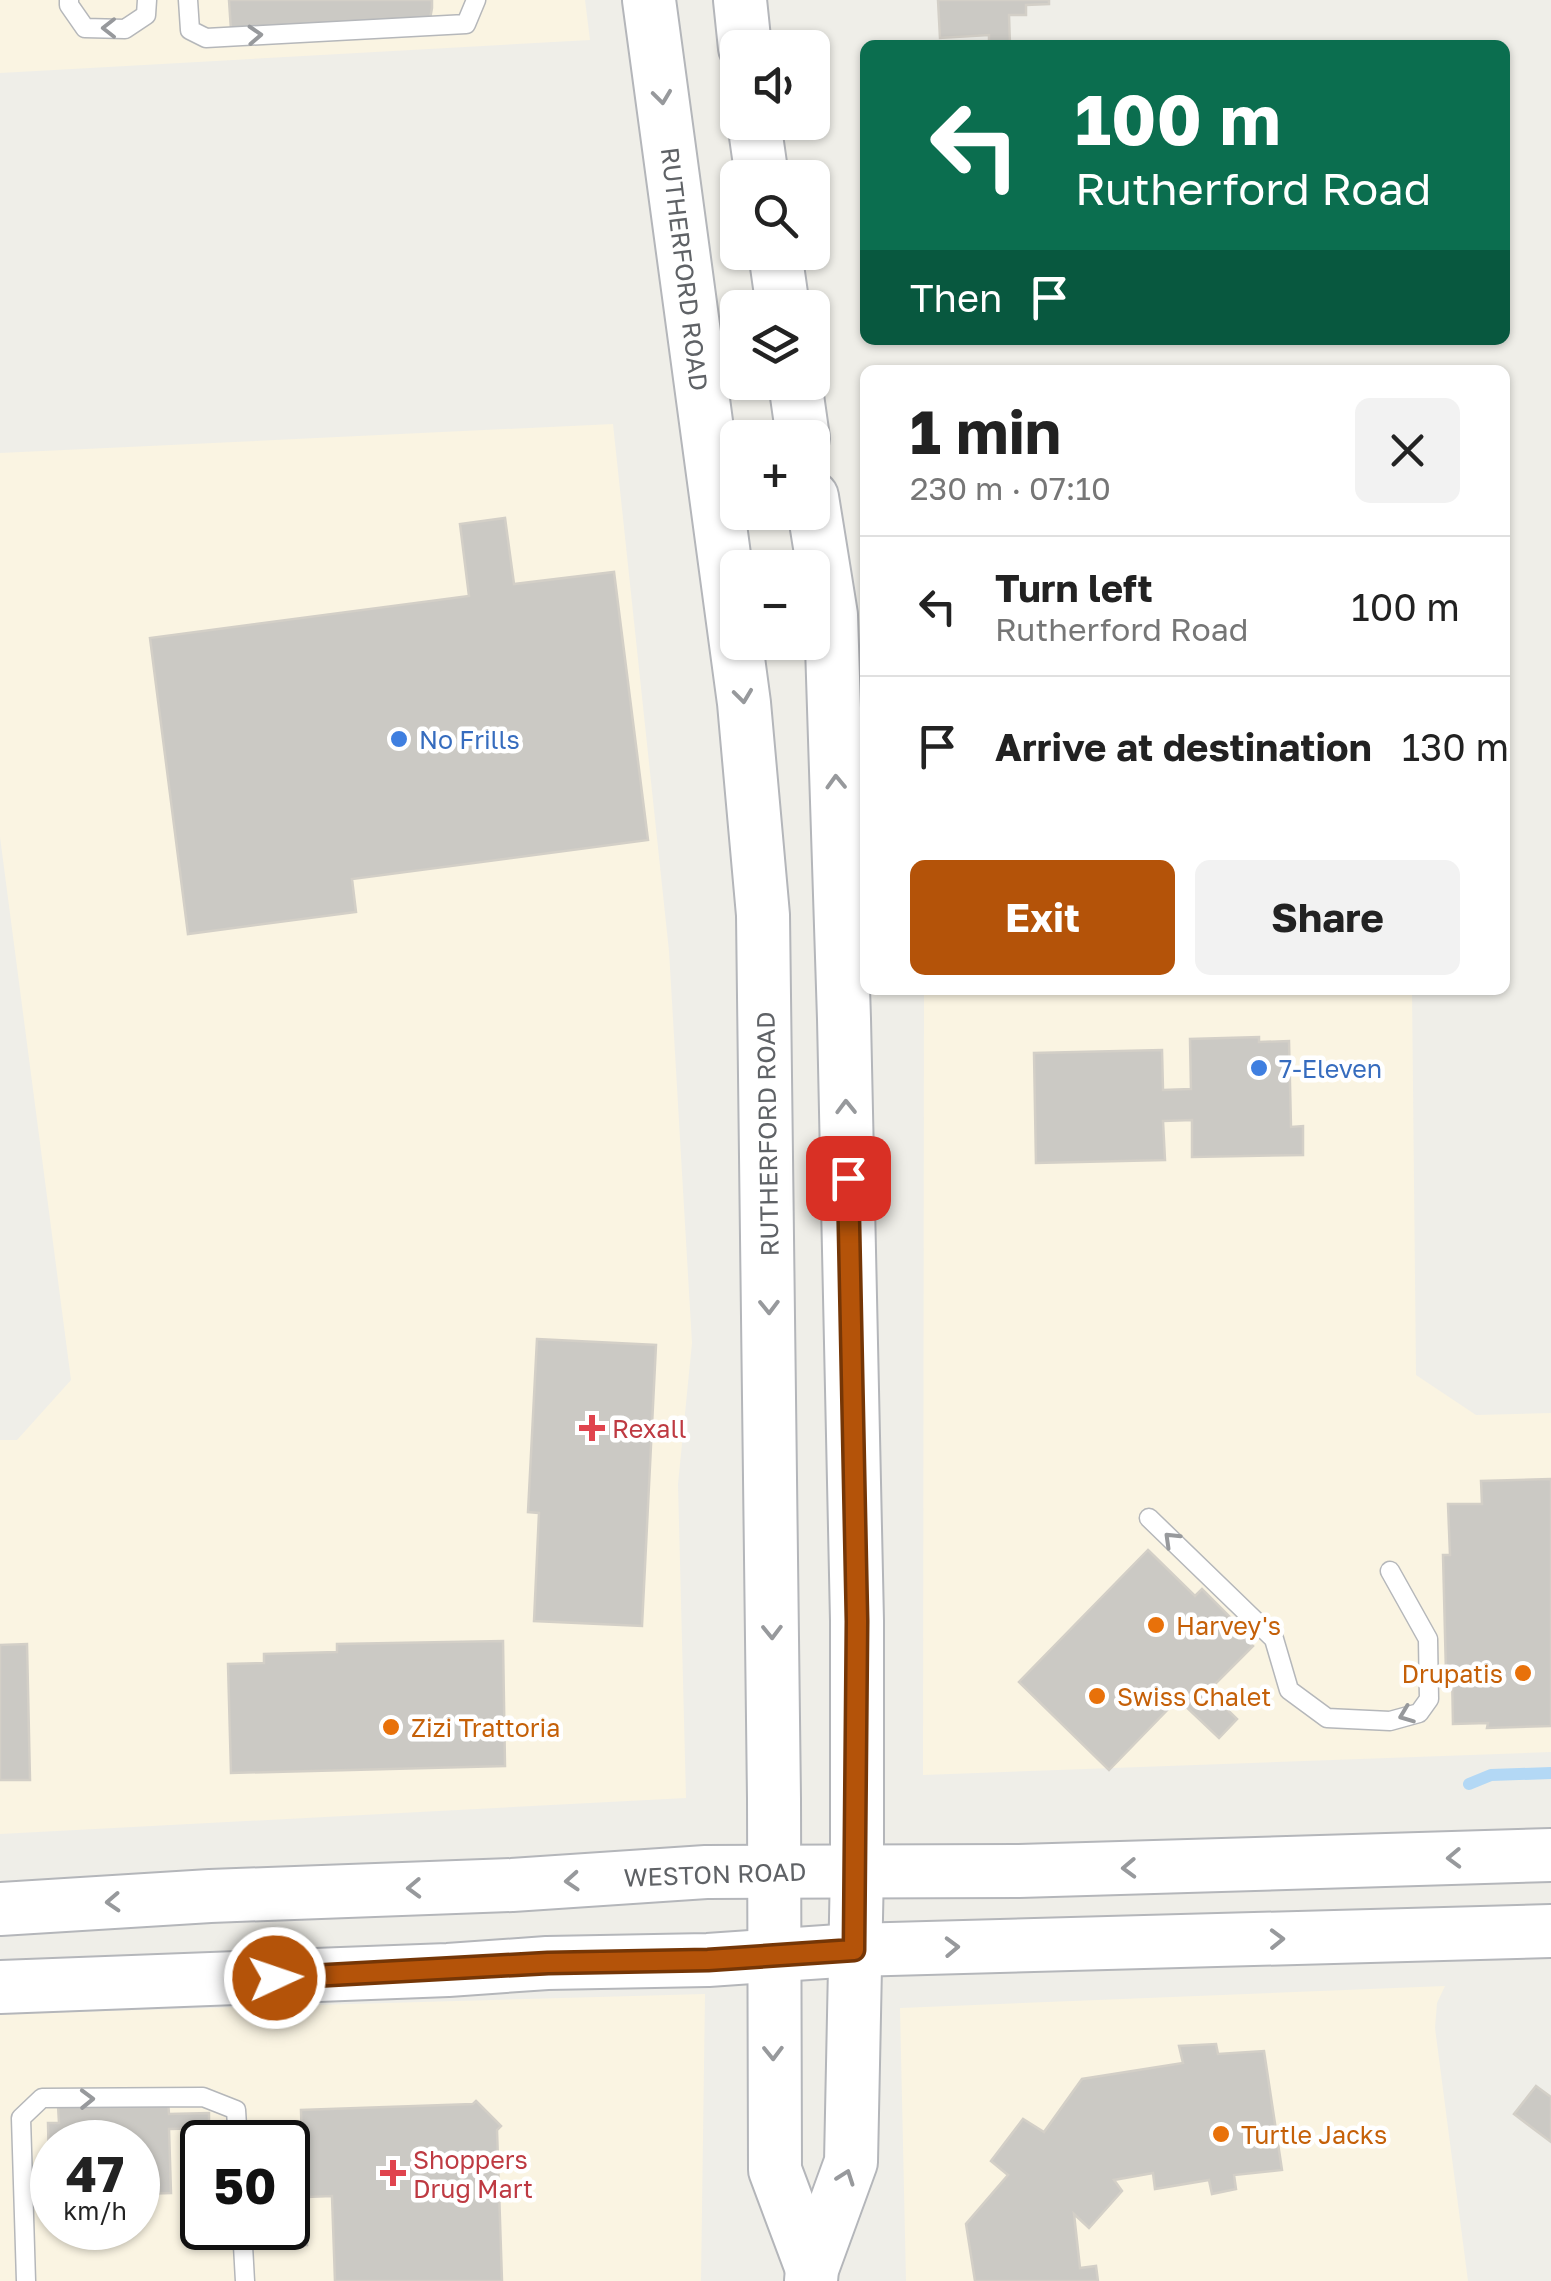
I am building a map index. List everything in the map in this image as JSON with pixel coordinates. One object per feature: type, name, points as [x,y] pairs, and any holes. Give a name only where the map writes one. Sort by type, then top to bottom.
[{"type":"main road","name":"RUTHERFORD ROAD","points":[[650,0],[744,703],[762,915],[775,2170],[812,2275]]},
{"type":"main road","points":[[740,0],[743,30]]},
{"type":"main road","name":"RUTHERFORD ROAD","points":[[812,2275],[852,2162],[857,1870],[856,1602],[844,1019],[830,615],[817,530]]},
{"type":"main road","name":"WESTON ROAD","points":[[0,1909],[774,1870],[1019,1871],[1551,1855]]},
{"type":"main road","points":[[0,1988],[854,1950],[1551,1931]]},
{"type":"lane","points":[[69,0],[85,28],[125,29],[146,15],[147,0]]},
{"type":"lane","points":[[188,0],[190,30],[206,38],[466,24],[476,0]]},
{"type":"lane","points":[[1149,1518],[1274,1638],[1289,1690],[1327,1718],[1390,1721],[1419,1713],[1429,1699],[1428,1638],[1390,1571]]},
{"type":"lane","points":[[26,2281],[20,2118],[42,2098],[203,2097],[236,2110],[237,2120]]},
{"type":"lane","points":[[243,2250],[245,2281]]},
{"type":"shaded area","points":[[0,0],[585,0],[590,40],[0,73]]},
{"type":"shaded area","points":[[613,424],[669,951],[692,1343],[678,1484],[686,1798],[0,1834],[0,1440],[17,1440],[71,1380],[0,837],[0,453]]},
{"type":"shaded area","points":[[924,995],[1412,995],[1416,1375],[1476,1415],[1551,1413],[1551,1752],[923,1775]]},
{"type":"shaded area","points":[[1445,1986],[1437,2003],[1435,2028],[1468,2281],[906,2281],[900,2008]]},
{"type":"shaded area","points":[[705,1994],[701,2281],[0,2281],[0,2014]]},
{"type":"building","points":[[229,0],[432,0],[432,8],[430,19],[231,30]]},
{"type":"building","points":[[938,0],[1049,0],[1049,4],[1026,5],[1026,15],[1009,15],[1010,40],[989,40],[989,35],[940,38]]},
{"type":"building","name":"No Frills","points":[[505,518],[514,584],[614,572],[648,840],[352,879],[356,912],[188,934],[150,638],[469,596],[460,524]]},
{"type":"building","points":[[1259,1037],[1259,1042],[1289,1041],[1291,1127],[1303,1126],[1303,1155],[1192,1157],[1192,1120],[1163,1121],[1165,1160],[1036,1163],[1034,1053],[1162,1050],[1163,1090],[1191,1089],[1190,1039]]},
{"type":"building","name":"Rexall","points":[[537,1339],[656,1345],[642,1626],[534,1621],[539,1513],[528,1512]]},
{"type":"building","points":[[1551,1479],[1551,1726],[1487,1728],[1488,1723],[1453,1724],[1452,1672],[1446,1673],[1443,1555],[1450,1555],[1448,1504],[1482,1504],[1481,1481]]},
{"type":"building","points":[[1148,1550],[1195,1596],[1202,1589],[1242,1629],[1238,1632],[1253,1646],[1208,1691],[1237,1719],[1219,1738],[1178,1699],[1109,1770],[1019,1682]]},
{"type":"building","points":[[503,1641],[505,1766],[231,1773],[228,1664],[264,1663],[264,1654],[337,1652],[337,1644]]},
{"type":"building","points":[[27,1644],[30,1780],[0,1780],[0,1645]]},
{"type":"building","points":[[1216,2044],[1218,2054],[1264,2051],[1282,2170],[1234,2175],[1236,2189],[1212,2194],[1209,2180],[1155,2189],[1153,2173],[1114,2180],[1122,2191],[1089,2228],[1074,2214],[1080,2268],[1096,2266],[1098,2281],[975,2281],[966,2224],[1008,2175],[991,2161],[1023,2119],[1044,2132],[1082,2079],[1183,2063],[1179,2046]]},
{"type":"building","points":[[1536,2086],[1551,2097],[1551,2142],[1514,2114]]},
{"type":"building","points":[[168,2101],[169,2114],[209,2113],[209,2120],[180,2120],[180,2129],[169,2129],[171,2193],[160,2193],[160,2120],[59,2120],[58,2105]]},
{"type":"building","name":"Shoppers Drug Mart","points":[[476,2101],[501,2126],[497,2130],[502,2281],[335,2281],[332,2196],[310,2197],[310,2120],[301,2120],[301,2110]]},
{"type":"waterway","points":[[1469,1784],[1491,1775],[1551,1773]]},
{"type":"place","name":"No Frills","points":[[399,739]]},
{"type":"place","name":"7-Eleven","points":[[1259,1068]]},
{"type":"place","name":"Rexall","points":[[592,1428]]},
{"type":"place","name":"Harvey's","points":[[1156,1625]]},
{"type":"place","name":"Drupatis","points":[[1523,1673]]},
{"type":"place","name":"Swiss Chalet","points":[[1097,1696]]},
{"type":"place","name":"Zizi Trattoria","points":[[391,1727]]},
{"type":"place","name":"Turtle Jacks","points":[[1221,2134]]},
{"type":"place","name":"Shoppers Drug Mart","points":[[393,2173]]},
{"type":"route","points":[[275,1978],[854,1950],[857,1621],[848,1178]]}]
